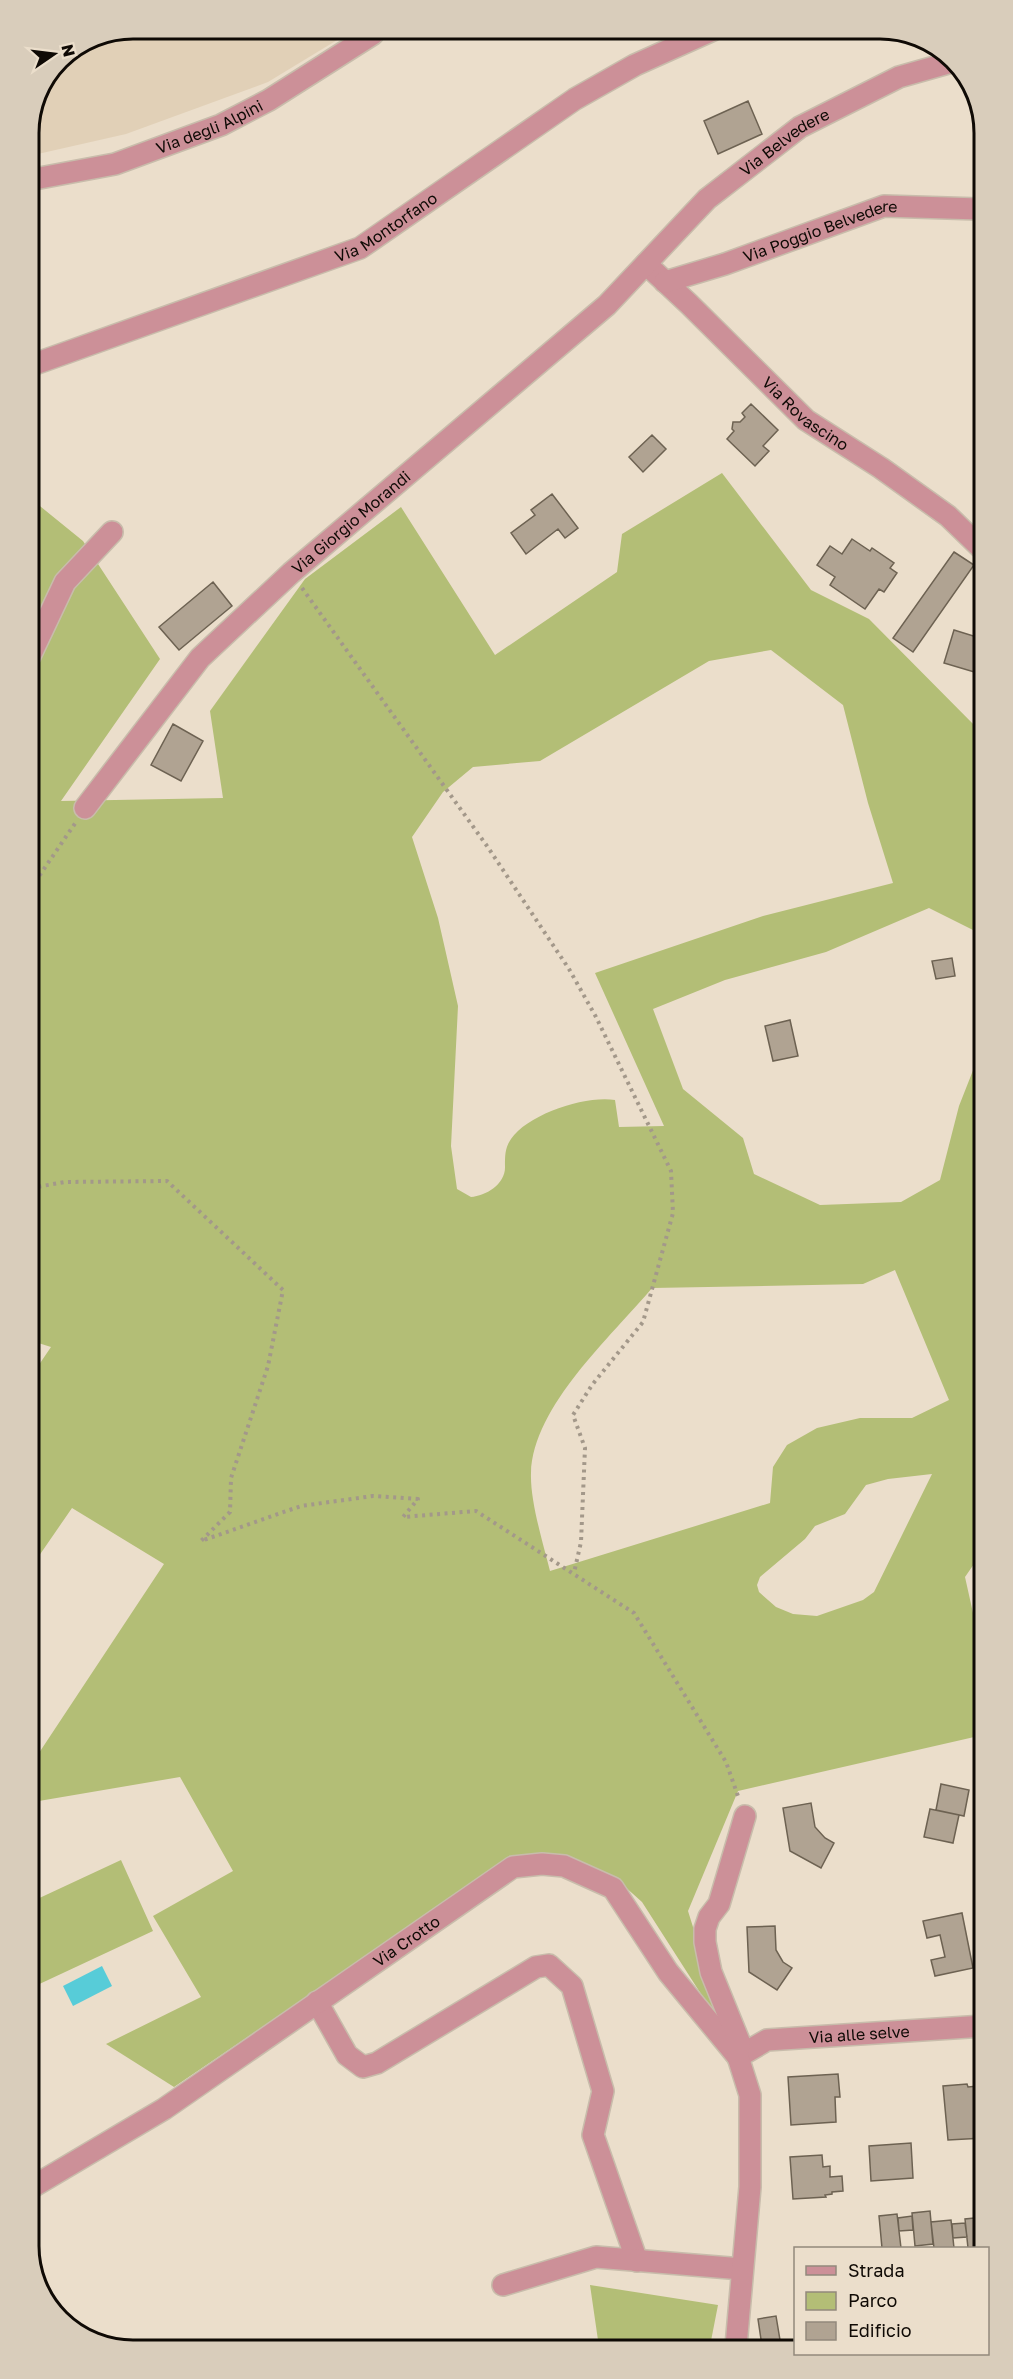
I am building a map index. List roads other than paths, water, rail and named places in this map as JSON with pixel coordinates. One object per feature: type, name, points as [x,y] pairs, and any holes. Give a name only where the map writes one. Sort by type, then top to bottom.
[{"type":"street","name":"Via degli Alpini","points":[[39,178],[115,164],[221,125],[269,100],[365,39]]},
{"type":"street","name":"Via Montorfano","points":[[39,362],[360,248],[575,99],[635,65],[693,39]]},
{"type":"street","name":"Via Belvedere","points":[[645,264],[708,199],[800,127],[899,77],[945,64]]},
{"type":"street","name":"Via Poggio Belvedere","points":[[665,282],[725,264],[884,206],[974,209]]},
{"type":"street","name":"Via Rovascino","points":[[645,264],[806,420],[881,468],[948,516],[974,541]]},
{"type":"street","name":"Via Giorgio Morandi","points":[[85,808],[200,658],[291,573],[607,305],[645,264]]},
{"type":"street","points":[[39,637],[65,582],[112,532]]},
{"type":"street","points":[[736,2340],[750,2187],[750,2095],[738,2057],[738,2041],[711,1972],[705,1929],[709,1917],[719,1904],[745,1816]]},
{"type":"street","name":"Via Crotto","points":[[39,2183],[164,2109],[513,1866],[542,1864],[564,1866],[613,1888],[668,1972],[738,2057]]},
{"type":"street","points":[[317,2002],[347,2055],[363,2067],[378,2063],[536,1967],[549,1965],[572,1986],[603,2091],[593,2135],[637,2261]]},
{"type":"street","name":"Via alle selve","points":[[738,2057],[767,2040],[974,2027]]},
{"type":"street","points":[[503,2285],[596,2257],[742,2269]]},
{"type":"water","points":[[102,1966],[112,1986],[73,2006],[63,1986]]}]
